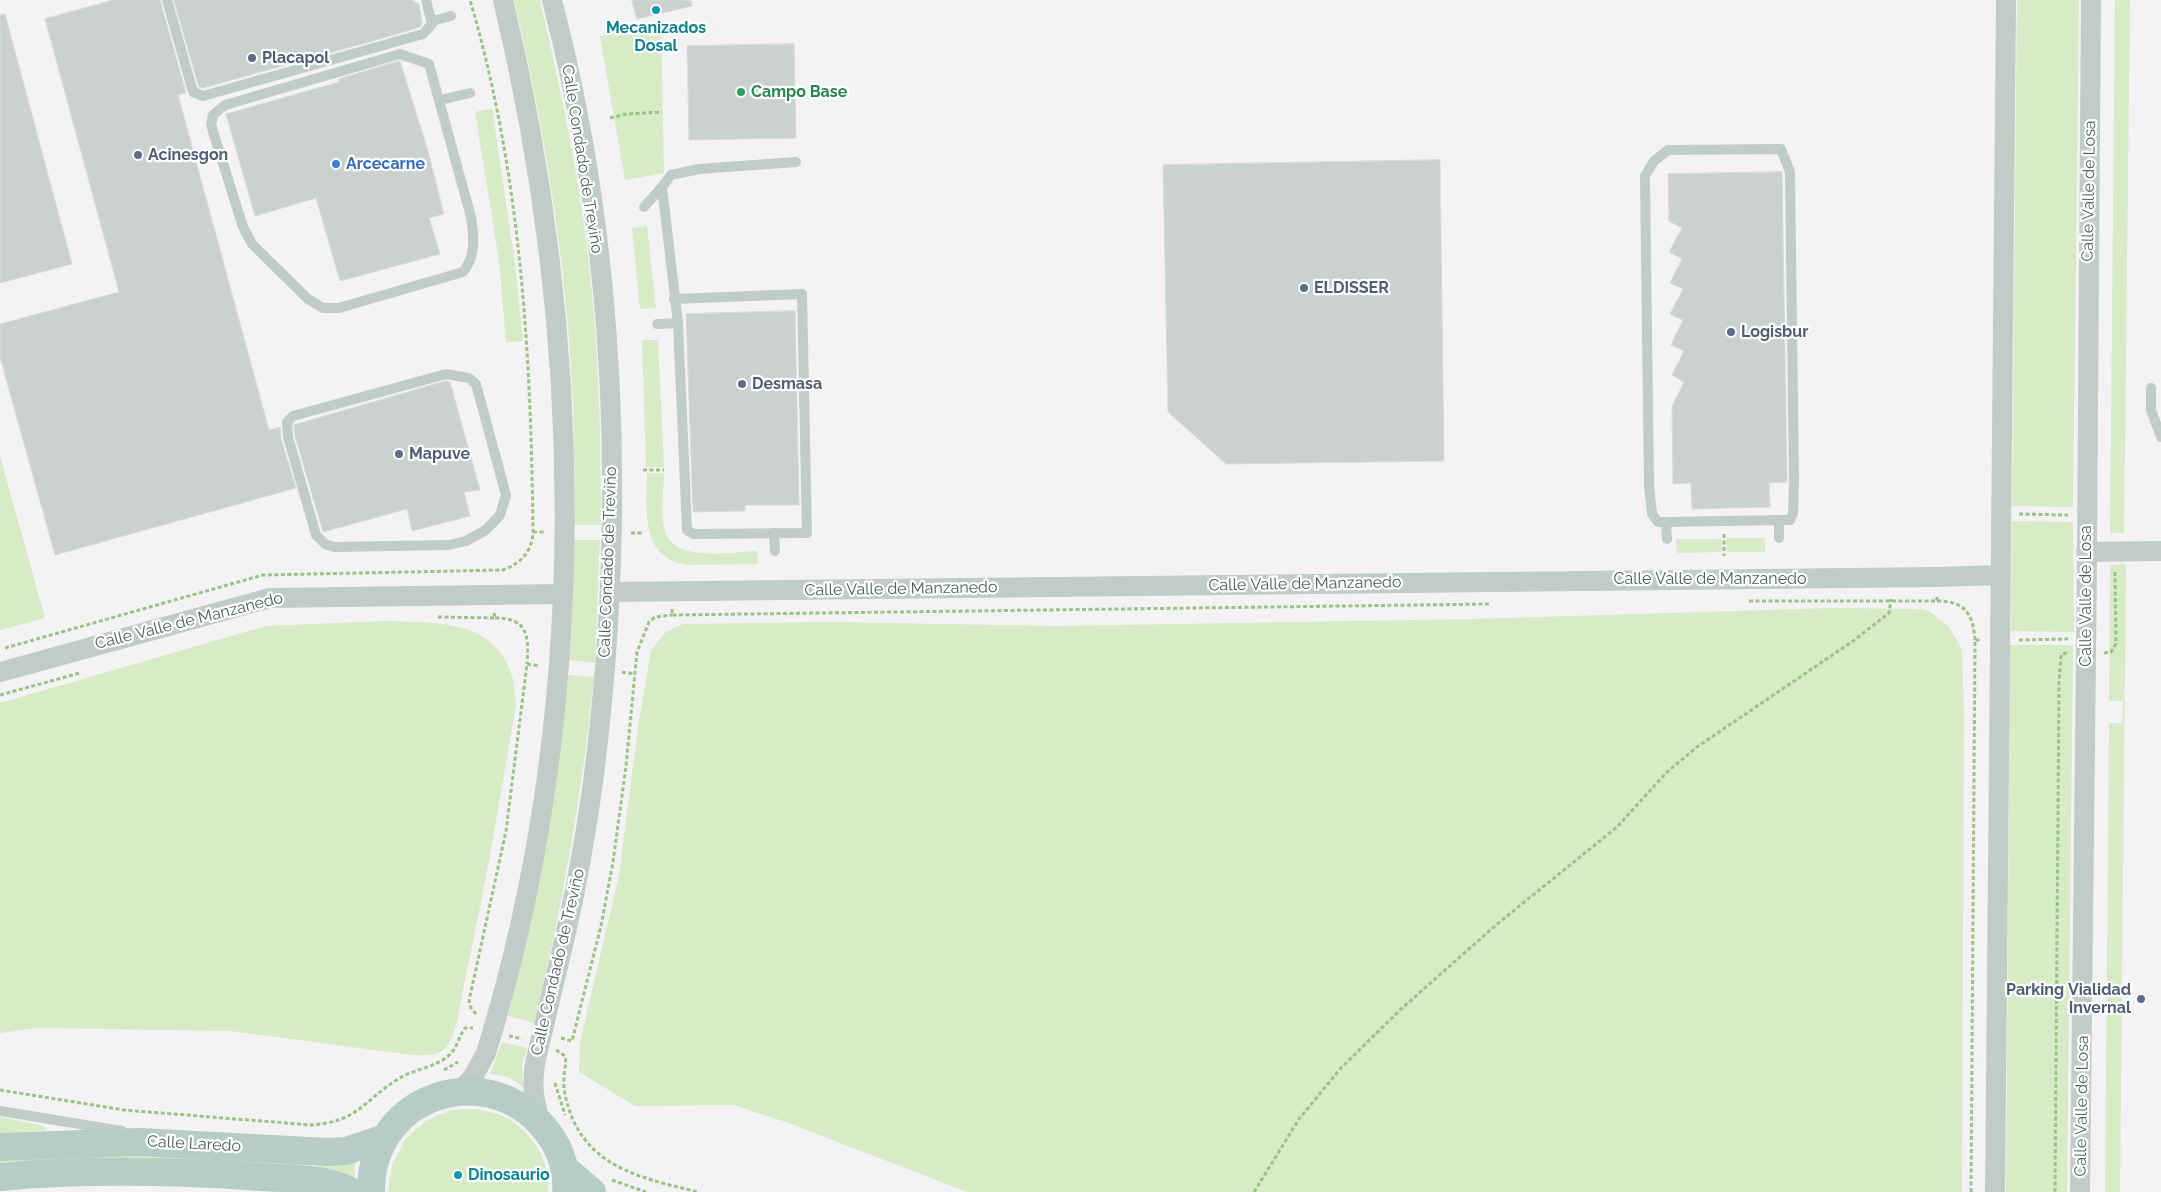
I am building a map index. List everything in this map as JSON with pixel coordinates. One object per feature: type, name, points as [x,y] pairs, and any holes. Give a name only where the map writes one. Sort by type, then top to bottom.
[{"type":"main road","points":[[371,1192],[372,1172],[377,1154],[385,1138],[399,1120],[416,1105],[437,1096],[460,1091],[482,1091],[503,1097],[523,1107],[540,1121],[555,1143],[565,1180],[600,1185]]},
{"type":"main road","name":"Calle Laredo","points":[[0,1146],[86,1143],[181,1143],[328,1152],[346,1151],[385,1138]]},
{"type":"main road","name":"Calle Laredo","points":[[0,1177],[102,1171],[150,1172],[324,1182],[352,1192]]},
{"type":"street","points":[[460,1091],[479,1068],[494,1026],[532,863],[548,762],[562,594],[564,532],[563,419],[546,227],[520,71],[503,0]]},
{"type":"street","name":"Calle Condado de Treviño","points":[[540,1121],[534,1093],[535,1063],[581,857],[593,776],[605,671],[612,532],[611,417],[605,327],[594,218],[580,125],[552,0]]},
{"type":"street","points":[[1995,1192],[2006,0]]},
{"type":"street","name":"Calle Valle de Losa","points":[[2080,1192],[2085,876],[2091,0]]},
{"type":"street","points":[[2086,552],[2161,551]]},
{"type":"street","name":"Calle Valle de Manzanedo","points":[[610,592],[1892,578],[2001,575]]},
{"type":"street","name":"Calle Valle de Manzanedo","points":[[0,672],[270,598],[562,594]]},
{"type":"lane","points":[[167,0],[193,92],[202,96],[424,34],[429,29],[432,21],[426,0]]},
{"type":"lane","points":[[432,21],[451,16]]},
{"type":"lane","points":[[400,54],[429,64],[440,100],[471,217],[474,237],[471,262],[463,272],[339,308],[323,308],[308,299],[252,244],[243,227],[211,125],[213,115],[225,105],[400,54]]},
{"type":"lane","points":[[440,100],[470,93]]},
{"type":"lane","points":[[1781,149],[1787,159],[1790,172],[1793,513],[1790,520],[1723,521],[1658,522],[1652,514],[1645,176],[1654,161],[1668,150],[1781,149]]},
{"type":"lane","points":[[644,207],[671,175],[699,169],[796,162]]},
{"type":"lane","points":[[662,187],[674,298],[678,323],[687,530],[693,534],[807,533],[802,294],[674,298]]},
{"type":"lane","points":[[657,324],[678,323]]},
{"type":"lane","points":[[446,374],[469,378],[476,384],[506,495],[500,515],[486,530],[466,541],[450,545],[355,551],[326,544],[316,534],[288,437],[288,422],[293,416],[446,374]]},
{"type":"lane","points":[[2151,388],[2151,410],[2160,433]]},
{"type":"lane","points":[[1779,520],[1779,538]]},
{"type":"lane","points":[[1666,522],[1666,539]]},
{"type":"lane","points":[[774,533],[775,551]]},
{"type":"lane","points":[[0,1111],[141,1134],[181,1143]]},
{"type":"path","points":[[0,650],[263,575],[494,570],[513,566],[523,559],[529,550],[533,532],[531,403],[518,240],[496,112],[470,0]]},
{"type":"path","points":[[610,118],[662,112]]},
{"type":"path","points":[[643,470],[664,470]]},
{"type":"path","points":[[1723,521],[1724,556]]},
{"type":"path","points":[[533,532],[564,532]]},
{"type":"path","points":[[612,532],[643,533]]},
{"type":"path","points":[[494,570],[494,618]]},
{"type":"path","points":[[1254,1192],[1299,1119],[1340,1068],[1400,1010],[1496,925],[1617,827],[1667,772],[1698,747],[1853,641],[1889,613],[1892,578]]},
{"type":"path","points":[[1937,601],[1948,601],[1966,610],[1972,619],[1975,640],[1971,1192]]},
{"type":"path","points":[[436,617],[508,618],[518,622],[525,630],[528,650],[506,831],[469,1001],[471,1008],[478,1016],[494,1026],[541,1038],[562,1038],[572,1041],[602,917],[626,766],[636,652],[648,622],[655,617],[672,615]]},
{"type":"path","points":[[1975,640],[2086,639]]},
{"type":"path","points":[[527,664],[557,667]]},
{"type":"path","points":[[605,671],[635,674]]},
{"type":"path","points":[[0,695],[82,672]]},
{"type":"path","points":[[0,1090],[124,1110],[311,1125],[329,1124],[346,1118],[364,1107],[398,1079],[447,1058],[454,1050],[465,1028],[494,1026]]},
{"type":"path","points":[[541,1038],[565,1056],[564,1081],[569,1110],[578,1130],[597,1153],[640,1178],[698,1192]]},
{"type":"path","points":[[557,1059],[562,1038]]},
{"type":"path","points":[[555,1075],[559,1101],[568,1122]]},
{"type":"path","points":[[572,1128],[576,1135]]},
{"type":"path","points":[[600,1185],[616,1182],[638,1191],[646,1192]]},
{"type":"green space","points":[[514,0],[540,0],[578,185],[592,290],[598,368],[601,525],[574,525],[575,459],[572,392],[568,326],[561,261],[541,130]]},
{"type":"green space","points":[[2017,0],[2079,0],[2073,507],[2012,506]]},
{"type":"green space","points":[[2115,0],[2130,0],[2124,533],[2110,533]]},
{"type":"green space","points":[[661,24],[664,173],[625,180],[600,36]]},
{"type":"green space","points":[[492,108],[514,256],[523,341],[506,342],[499,260],[475,112]]},
{"type":"green space","points":[[647,226],[656,308],[640,309],[632,228]]},
{"type":"green space","points":[[642,340],[658,340],[664,467],[646,467]]},
{"type":"green space","points":[[0,456],[45,618],[0,630]]},
{"type":"green space","points":[[647,473],[664,473],[663,517],[665,531],[671,541],[680,548],[691,552],[719,554],[757,551],[758,564],[690,565],[674,561],[662,554],[654,543],[649,531],[647,517]]},
{"type":"green space","points":[[2012,521],[2073,522],[2074,632],[2011,631]]},
{"type":"green space","points":[[1726,538],[1765,538],[1765,552],[1727,552]]},
{"type":"green space","points":[[1676,539],[1721,539],[1722,552],[1677,553]]},
{"type":"green space","points":[[574,540],[600,540],[595,663],[569,660]]},
{"type":"green space","points":[[2126,564],[2120,1192],[2105,1192],[2109,723],[2122,723],[2123,701],[2109,701],[2110,565]]},
{"type":"green space","points":[[1832,608],[1923,609],[1932,613],[1949,627],[1962,649],[1964,714],[1962,1192],[967,1192],[786,1122],[733,1105],[635,1106],[579,1072],[580,1042],[619,875],[638,727],[651,650],[666,632],[683,624],[829,622],[1058,626],[1472,619]]},
{"type":"green space","points":[[386,621],[442,624],[477,634],[492,643],[504,657],[512,676],[514,687],[516,706],[486,878],[458,1017],[453,1036],[445,1049],[434,1054],[412,1055],[231,1031],[38,1028],[0,1033],[0,703],[266,626]]},
{"type":"green space","points":[[2010,645],[2073,645],[2067,1192],[2006,1192]]},
{"type":"green space","points":[[568,675],[594,677],[584,764],[570,851],[554,937],[534,1023],[508,1016],[528,931],[544,847],[558,761]]},
{"type":"green space","points":[[502,1042],[527,1048],[522,1065],[523,1087],[509,1077],[490,1074]]},
{"type":"green space","points":[[479,1109],[505,1117],[523,1130],[531,1139],[538,1148],[547,1170],[548,1192],[388,1192],[392,1165],[405,1140],[425,1121],[451,1110]]},
{"type":"green space","points":[[0,1117],[44,1126],[46,1130],[0,1134]]},
{"type":"green space","points":[[124,1153],[299,1162],[299,1169],[0,1165],[0,1157]]},
{"type":"green space","points":[[357,1160],[354,1169],[355,1182],[315,1172],[316,1164]]},
{"type":"building","name":"Acinesgon","points":[[113,0],[160,0],[186,93],[178,95],[269,430],[280,427],[281,439],[296,488],[55,555],[0,357],[0,324],[119,292],[45,19]]},
{"type":"building","name":"Placapol","points":[[174,0],[411,0],[419,4],[422,24],[420,27],[394,35],[203,88],[199,87]]},
{"type":"building","name":"Mecanizados Dosal","points":[[632,0],[691,0],[692,6],[637,19]]},
{"type":"building","points":[[5,14],[72,264],[0,283],[0,15]]},
{"type":"building","name":"Campo Base","points":[[794,44],[796,138],[689,140],[687,46]]},
{"type":"building","name":"Arcecarne","points":[[400,61],[428,151],[444,214],[429,218],[440,254],[340,281],[316,198],[255,216],[226,114],[339,82],[339,79]]},
{"type":"building","name":"ELDISSER","points":[[1440,160],[1444,461],[1226,464],[1168,412],[1163,165]]},
{"type":"building","name":"Logisbur","points":[[1782,172],[1787,482],[1769,483],[1770,507],[1692,509],[1691,483],[1673,484],[1672,407],[1684,382],[1672,375],[1684,351],[1671,345],[1683,320],[1670,314],[1683,289],[1670,283],[1682,259],[1669,252],[1682,228],[1669,221],[1668,174]]},
{"type":"building","name":"Desmasa","points":[[795,311],[799,505],[745,505],[745,511],[693,512],[686,314]]},
{"type":"building","points":[[446,381],[450,382],[480,490],[464,492],[470,516],[412,531],[407,509],[323,532],[295,436],[294,425]]},
{"type":"place","name":"Mecanizados Dosal","points":[[656,10]]},
{"type":"place","name":"Placapol","points":[[252,58]]},
{"type":"place","name":"Campo Base","points":[[741,92]]},
{"type":"place","name":"Acinesgon","points":[[138,155]]},
{"type":"place","name":"Arcecarne","points":[[336,164]]},
{"type":"place","name":"ELDISSER","points":[[1304,288]]},
{"type":"place","name":"Logisbur","points":[[1731,332]]},
{"type":"place","name":"Desmasa","points":[[742,384]]},
{"type":"place","name":"Mapuve","points":[[399,454]]},
{"type":"place","name":"Parking Vialidad Invernal","points":[[2141,999]]},
{"type":"place","name":"Dinosaurio","points":[[458,1175]]}]
